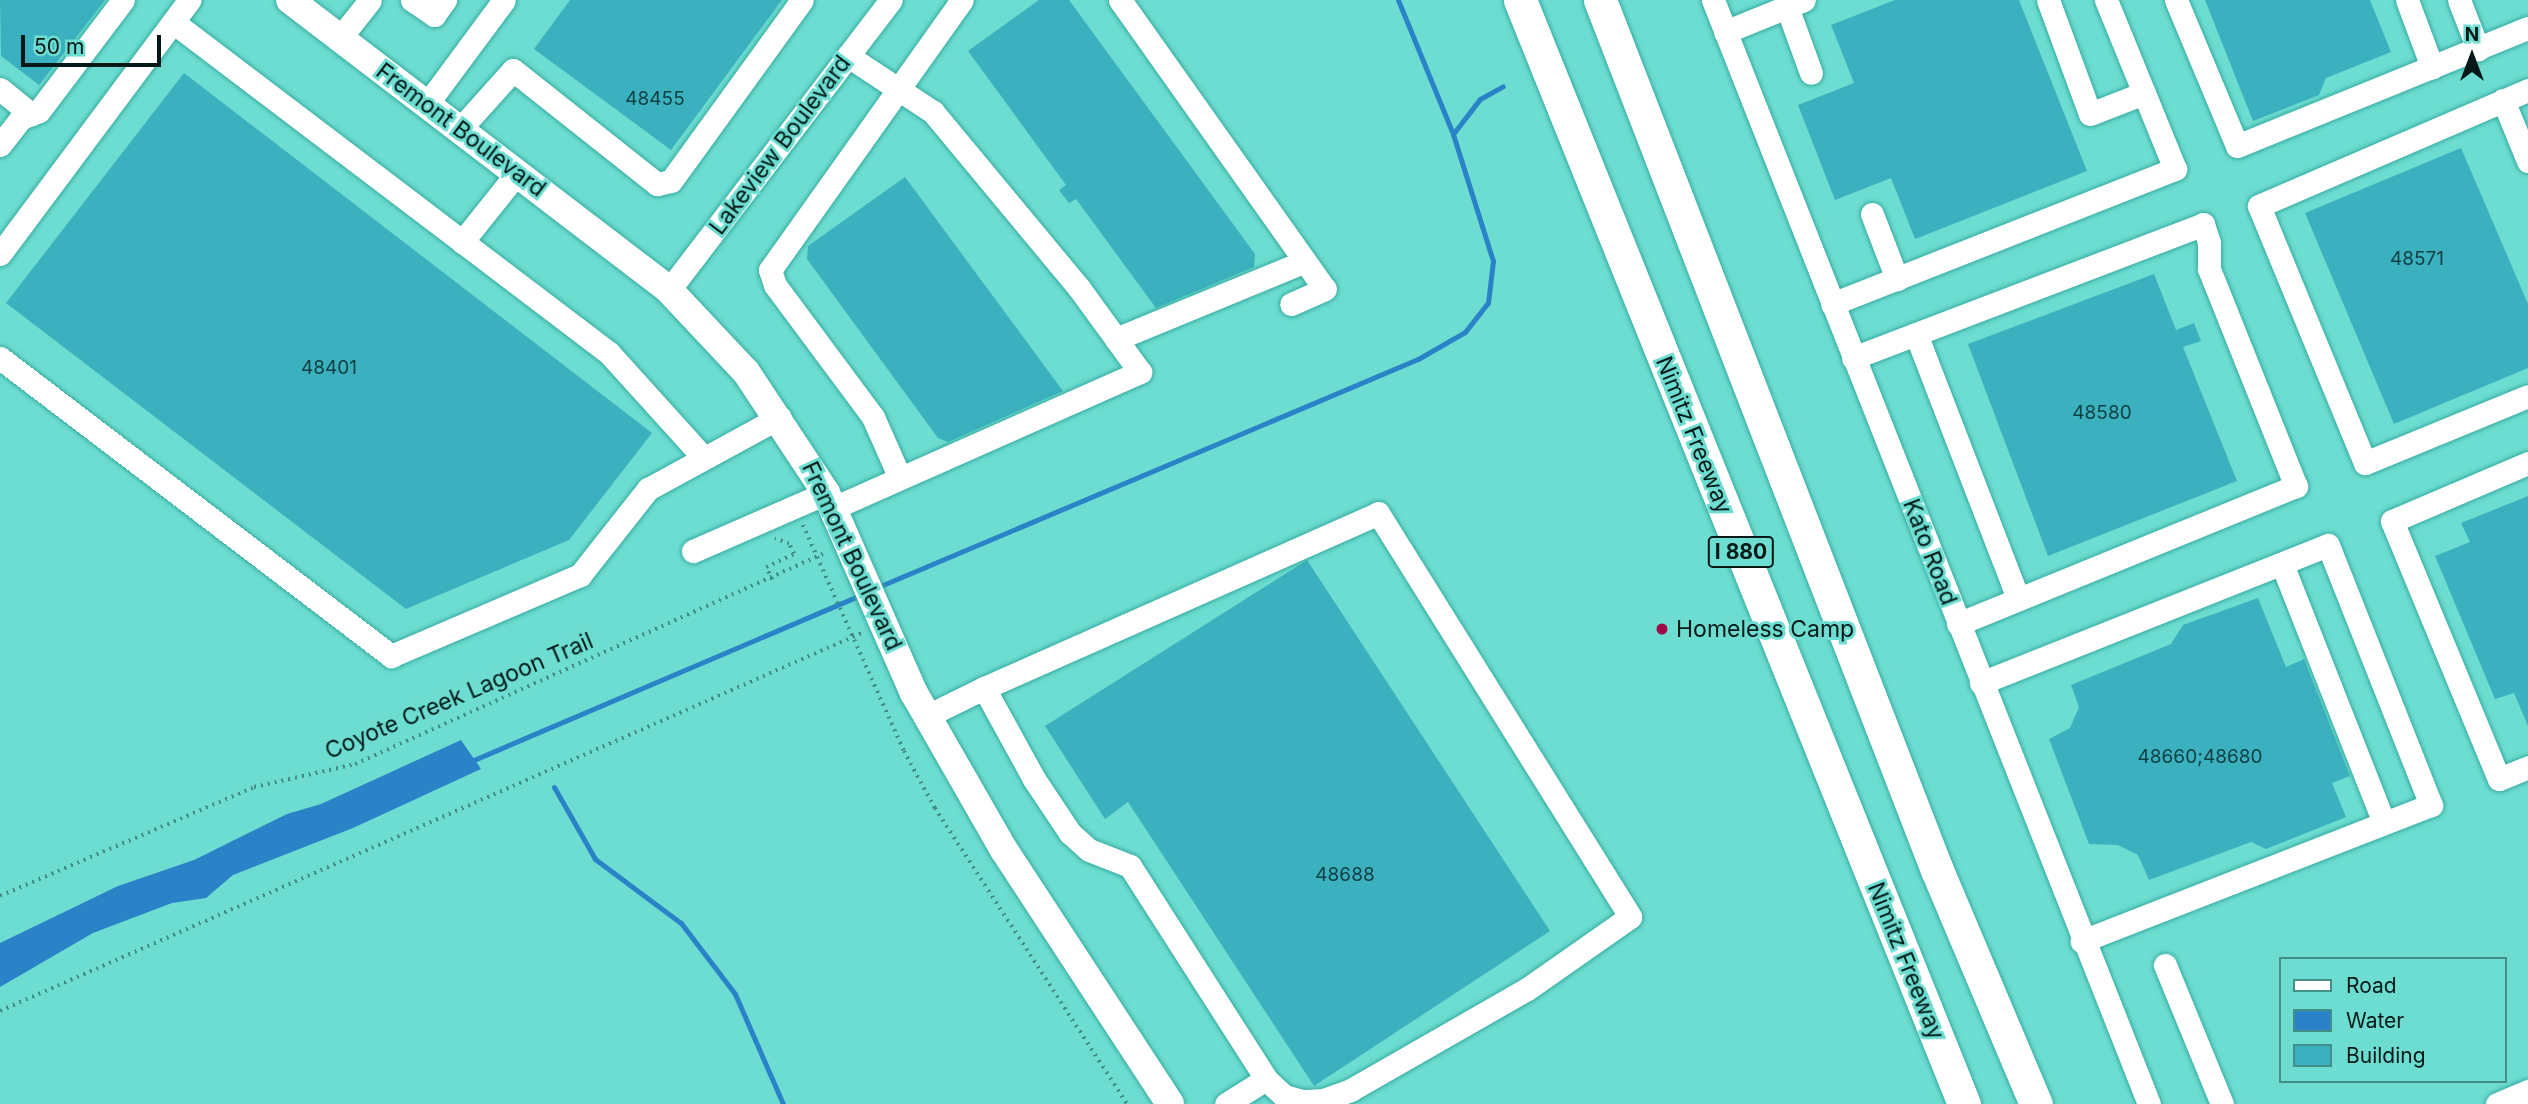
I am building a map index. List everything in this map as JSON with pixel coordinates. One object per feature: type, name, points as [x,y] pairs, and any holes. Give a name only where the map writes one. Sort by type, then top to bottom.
[{"type":"highway","name":"Nimitz Freeway","points":[[1520,0],[1964,1104]]},
{"type":"highway","name":"I 880","points":[[1600,0],[1937,870],[2036,1104]]},
{"type":"main road","name":"Fremont Boulevard","points":[[290,0],[669,290],[712,332],[780,416],[838,518],[927,716],[1004,850],[1170,1104]]},
{"type":"street","points":[[0,145],[21,118],[39,111],[123,0]]},
{"type":"street","points":[[0,254],[190,0]]},
{"type":"street","points":[[340,38],[370,0]]},
{"type":"street","points":[[412,0],[434,15],[445,0]]},
{"type":"street","points":[[427,104],[503,0]]},
{"type":"street","points":[[460,130],[513,70],[657,184],[671,181],[803,0]]},
{"type":"street","name":"Lakeview Boulevard","points":[[669,290],[891,0]]},
{"type":"street","points":[[900,478],[873,417],[775,285],[770,270],[962,0]]},
{"type":"street","points":[[1120,0],[1325,289],[1292,304]]},
{"type":"street","name":"Kato Road","points":[[1713,0],[2082,941],[2149,1104]]},
{"type":"street","points":[[2048,0],[2090,114],[2144,93]]},
{"type":"street","points":[[1832,304],[2175,169],[2106,0]]},
{"type":"street","points":[[2176,0],[2237,146],[2528,29]]},
{"type":"street","points":[[2407,0],[2432,67]]},
{"type":"street","points":[[2459,0],[2478,49]]},
{"type":"street","points":[[1725,32],[1795,3],[1811,73]]},
{"type":"street","points":[[173,22],[609,353],[703,457]]},
{"type":"street","points":[[693,551],[838,518],[900,478],[1140,372],[1079,288],[933,112],[848,56]]},
{"type":"street","points":[[0,89],[32,114]]},
{"type":"street","points":[[2528,90],[2259,206],[2365,463],[2528,396]]},
{"type":"street","points":[[2504,100],[2528,161]]},
{"type":"street","points":[[463,242],[517,173]]},
{"type":"street","points":[[1872,214],[1897,279]]},
{"type":"street","points":[[1853,358],[2203,225],[2209,243],[2209,268],[2296,486],[1958,624]]},
{"type":"street","points":[[1116,339],[1306,261]]},
{"type":"street","points":[[1916,334],[2018,599]]},
{"type":"street","points":[[0,358],[391,656],[580,575],[648,489],[780,416]]},
{"type":"street","points":[[2528,463],[2392,521],[2498,779],[2528,767]]},
{"type":"street","points":[[927,716],[984,688],[1378,513],[1630,917],[1527,989],[1351,1090],[1324,1100],[1302,1101],[1283,1096],[1266,1079],[1130,866],[1089,850],[1070,833],[1034,779],[984,688]]},
{"type":"street","points":[[1981,683],[2328,545],[2431,805],[2082,941]]},
{"type":"street","points":[[2282,564],[2384,823]]},
{"type":"street","points":[[2165,965],[2222,1104]]},
{"type":"street","points":[[1226,1104],[1266,1079]]},
{"type":"street","points":[[2497,1104],[2528,1091]]},
{"type":"path","name":"Coyote Creek Lagoon Trail","points":[[0,896],[254,788],[355,764],[772,580],[818,556],[838,518]]},
{"type":"path","points":[[793,520],[801,522],[818,556],[935,808],[1127,1104]]},
{"type":"path","points":[[763,542],[780,539],[794,554],[766,567],[772,580]]},
{"type":"path","points":[[0,1011],[885,623]]},
{"type":"water","points":[[461,740],[481,769],[353,828],[233,875],[206,898],[172,903],[93,933],[0,987],[0,943],[118,886],[194,860],[287,814],[321,804]]},
{"type":"building","points":[[0,0],[105,0],[39,85],[1,56]]},
{"type":"building","points":[[570,0],[782,0],[671,150],[534,49]]},
{"type":"building","points":[[1039,0],[1069,0],[1255,254],[1254,267],[1156,308],[1076,199],[1069,203],[1059,190],[1066,185],[968,51]]},
{"type":"building","points":[[1895,0],[2019,0],[2087,171],[1915,239],[1891,178],[1835,200],[1798,105],[1854,83],[1831,25]]},
{"type":"building","points":[[2205,0],[2370,0],[2391,52],[2326,78],[2319,95],[2253,121]]},
{"type":"building","points":[[184,73],[652,433],[569,540],[406,609],[6,303]]},
{"type":"building","points":[[2461,148],[2528,304],[2528,368],[2394,424],[2305,213]]},
{"type":"building","points":[[905,177],[1063,391],[948,442],[938,438],[807,259],[808,246]]},
{"type":"building","points":[[2154,274],[2176,330],[2194,323],[2201,341],[2183,347],[2237,481],[2048,556],[1968,344]]},
{"type":"building","points":[[2528,496],[2528,726],[2514,693],[2495,699],[2435,556],[2470,542],[2461,523]]},
{"type":"building","points":[[1307,560],[1550,931],[1314,1086],[1128,802],[1105,819],[1045,726]]},
{"type":"building","points":[[2258,598],[2286,667],[2304,659],[2350,776],[2332,783],[2346,817],[2266,849],[2251,842],[2149,880],[2138,855],[2118,845],[2089,844],[2049,739],[2070,728],[2079,707],[2071,685],[2171,644],[2183,625]]},
{"type":"waterway","points":[[878,587],[1418,359],[1465,332],[1488,303],[1493,261],[1453,134],[1398,0]]},
{"type":"waterway","points":[[1453,134],[1480,99],[1503,86]]},
{"type":"waterway","points":[[469,762],[863,594]]},
{"type":"waterway","points":[[554,787],[595,859],[681,923],[735,994],[783,1104]]},
{"type":"place","name":"Homeless Camp","points":[[1662,629]]}]
